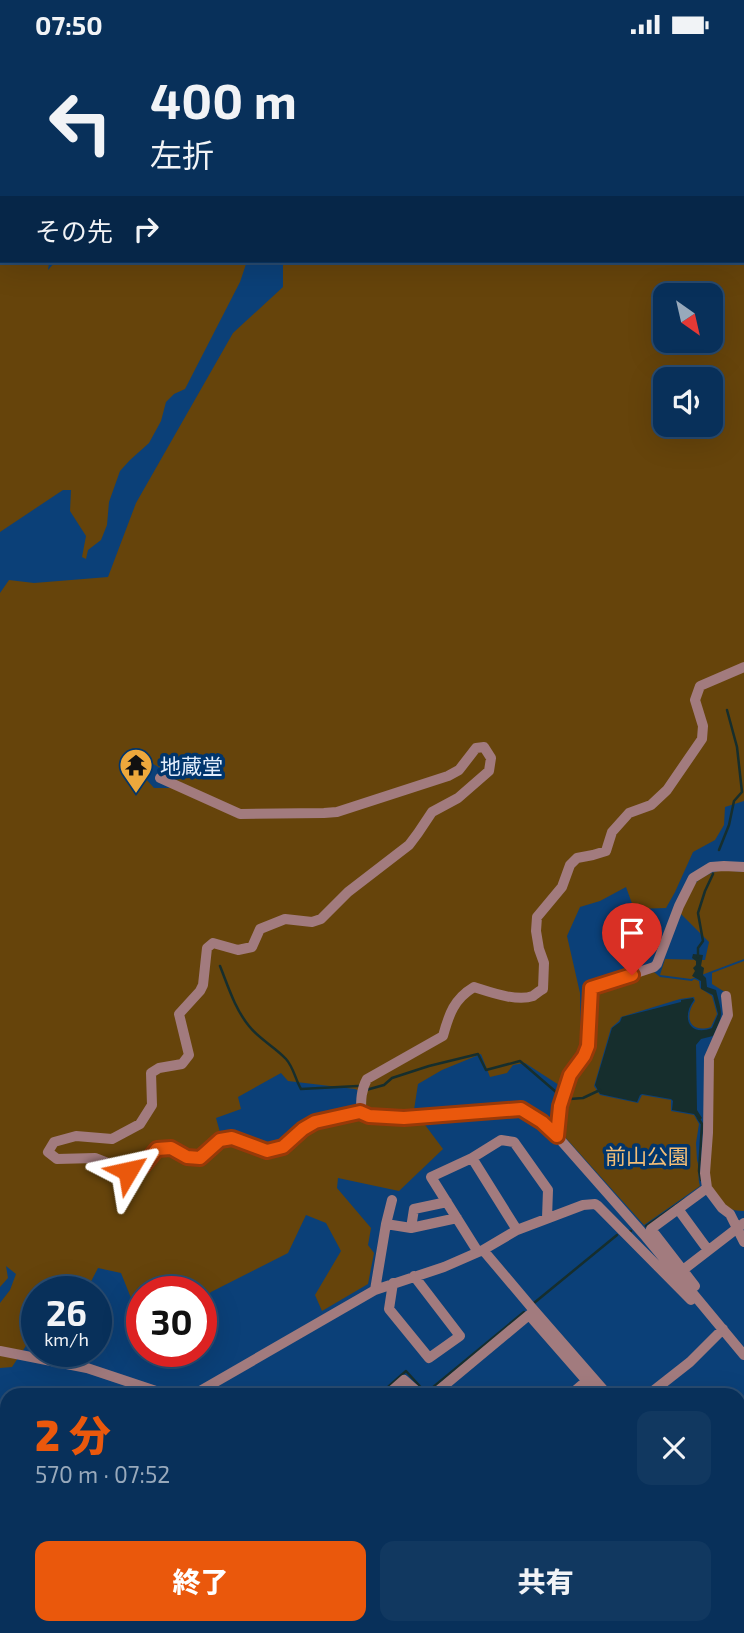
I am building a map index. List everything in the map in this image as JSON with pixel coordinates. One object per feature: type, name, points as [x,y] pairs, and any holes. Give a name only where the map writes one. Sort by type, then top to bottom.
[{"type":"street","points":[[360,1112],[361,1095],[367,1079],[443,1036],[449,1013],[463,994],[474,987],[494,994],[531,997],[543,989],[544,963],[536,931],[537,917],[562,887],[570,865],[577,858],[606,851],[612,832],[629,813],[651,805],[667,790],[702,739],[703,726],[695,700],[701,686],[744,667]]},
{"type":"street","points":[[160,778],[240,814],[324,813],[337,812],[448,776],[459,770],[476,748],[484,747],[491,758],[489,771],[458,799],[432,812],[409,845],[348,892],[321,919],[312,922],[285,919],[260,929],[252,947],[238,950],[213,943],[207,948],[203,985],[179,1014],[189,1055],[181,1064],[159,1068],[151,1073],[152,1105],[140,1124],[112,1139],[76,1136],[54,1142],[48,1152],[57,1159],[95,1158],[128,1171],[143,1166],[157,1149],[171,1148],[187,1157],[200,1158],[220,1140],[232,1138],[267,1151],[283,1147],[315,1122],[360,1112],[369,1116],[404,1118],[521,1109],[542,1122],[557,1136],[742,1349]]},
{"type":"street","points":[[557,1136],[560,1106],[570,1075],[588,1046],[591,988],[654,968],[693,878],[711,867],[744,867]]},
{"type":"street","points":[[726,996],[728,1015],[709,1058],[705,1173],[707,1188],[740,1226],[744,1242]]},
{"type":"street","points":[[547,1218],[548,1190],[514,1142],[501,1140],[472,1158],[431,1177],[481,1251],[595,1388]]},
{"type":"street","points":[[472,1158],[517,1230]]},
{"type":"street","points":[[703,1307],[705,1300],[650,1229],[707,1188]]},
{"type":"street","points":[[375,1290],[392,1200]]},
{"type":"street","points":[[411,1228],[414,1209],[447,1202]]},
{"type":"street","points":[[205,1388],[375,1290],[444,1267],[481,1251],[517,1230],[583,1205],[595,1204],[695,1304],[703,1307]]},
{"type":"street","points":[[678,1209],[708,1250]]},
{"type":"street","points":[[386,1224],[411,1228],[457,1218]]},
{"type":"street","points":[[683,1270],[740,1226]]},
{"type":"street","points":[[393,1283],[389,1309],[429,1358],[460,1336],[414,1276]]},
{"type":"street","points":[[441,1388],[529,1315],[600,1388]]},
{"type":"street","points":[[657,1388],[691,1362],[723,1329]]},
{"type":"street","points":[[0,1351],[87,1368],[147,1388]]},
{"type":"street","points":[[578,1388],[589,1378]]},
{"type":"street","points":[[395,1388],[404,1380],[413,1388]]},
{"type":"green space","points":[[0,263],[49,263],[48,270],[54,263],[246,263],[240,282],[185,389],[166,402],[161,421],[149,443],[120,471],[109,502],[107,525],[101,540],[88,550],[86,559],[82,557],[86,536],[70,511],[71,490],[63,490],[0,532]]},
{"type":"green space","points":[[283,263],[744,263],[744,801],[725,807],[724,825],[715,840],[693,852],[666,908],[634,909],[626,887],[600,901],[580,907],[567,936],[580,993],[581,1044],[559,1085],[525,1063],[513,1065],[507,1073],[490,1077],[481,1054],[442,1070],[418,1084],[414,1110],[443,1149],[399,1191],[338,1178],[337,1188],[371,1228],[368,1245],[374,1253],[368,1284],[322,1311],[315,1295],[341,1251],[326,1223],[306,1215],[288,1253],[217,1289],[217,1276],[126,1276],[126,1286],[121,1273],[98,1268],[94,1276],[21,1276],[21,1353],[12,1367],[0,1368],[0,1303],[10,1290],[16,1274],[6,1266],[8,1278],[0,1287],[0,593],[9,580],[34,583],[108,577],[136,503],[233,333],[283,287]],"holes":[[[148,761],[162,769],[171,780],[170,788],[154,788],[137,769]],[[281,1073],[288,1081],[355,1089],[364,1093],[363,1116],[317,1125],[265,1154],[232,1142],[223,1143],[216,1118],[241,1109],[238,1097]]]},
{"type":"green space","points":[[722,870],[744,872],[744,959],[691,979],[660,975],[665,959],[705,960],[709,942],[680,913],[694,885],[704,876]]},
{"type":"green space","points":[[744,961],[744,1211],[736,1211],[719,1201],[708,1175],[713,1056],[732,1014],[728,994],[712,984],[712,973]]},
{"type":"green space","name":"前山公園","points":[[654,972],[660,977],[699,981],[700,988],[712,996],[717,1014],[711,1027],[704,1029],[693,1026],[689,1018],[694,997],[621,1017],[611,1028],[594,1086],[600,1095],[638,1103],[642,1095],[671,1100],[671,1111],[694,1115],[699,1124],[696,1143],[700,1186],[644,1225],[564,1136],[564,1127],[567,1101],[580,1068],[595,993],[600,988]]},
{"type":"shaded area","points":[[693,954],[703,955],[703,975],[707,987],[716,990],[721,1014],[713,1036],[701,1039],[696,1045],[697,1110],[702,1118],[699,1121],[694,1114],[672,1110],[671,1099],[642,1094],[637,1102],[600,1094],[595,1085],[612,1028],[622,1017],[693,998],[688,1013],[689,1024],[698,1030],[712,1028],[718,1014],[713,995],[701,989],[701,981],[692,976],[696,965]]},
{"type":"waterway","points":[[719,850],[729,825],[734,801],[742,792],[737,747],[727,710]]},
{"type":"waterway","points":[[698,957],[698,948],[703,941],[698,913],[713,874]]},
{"type":"waterway","points":[[220,966],[244,1019],[257,1035],[286,1059],[301,1089],[358,1086]]},
{"type":"waterway","points":[[366,1090],[429,1066],[478,1054],[486,1070],[520,1061],[556,1092]]},
{"type":"waterway","points":[[570,1099],[583,1098],[600,1090]]},
{"type":"waterway","points":[[698,1118],[702,1124],[699,1171],[701,1180]]},
{"type":"waterway","points":[[646,1226],[685,1199]]},
{"type":"waterway","points":[[534,1303],[617,1235]]},
{"type":"waterway","points":[[432,1388],[524,1312]]},
{"type":"waterway","points":[[387,1388],[406,1371],[421,1388]]},
{"type":"place","name":"地蔵堂","points":[[136,795]]},
{"type":"route","points":[[128,1171],[143,1166],[157,1149],[171,1148],[187,1157],[200,1158],[220,1140],[232,1138],[267,1151],[283,1147],[315,1122],[360,1112],[369,1116],[404,1118],[521,1109],[542,1122],[557,1136],[560,1106],[570,1075],[588,1046],[591,988],[632,975]]}]
